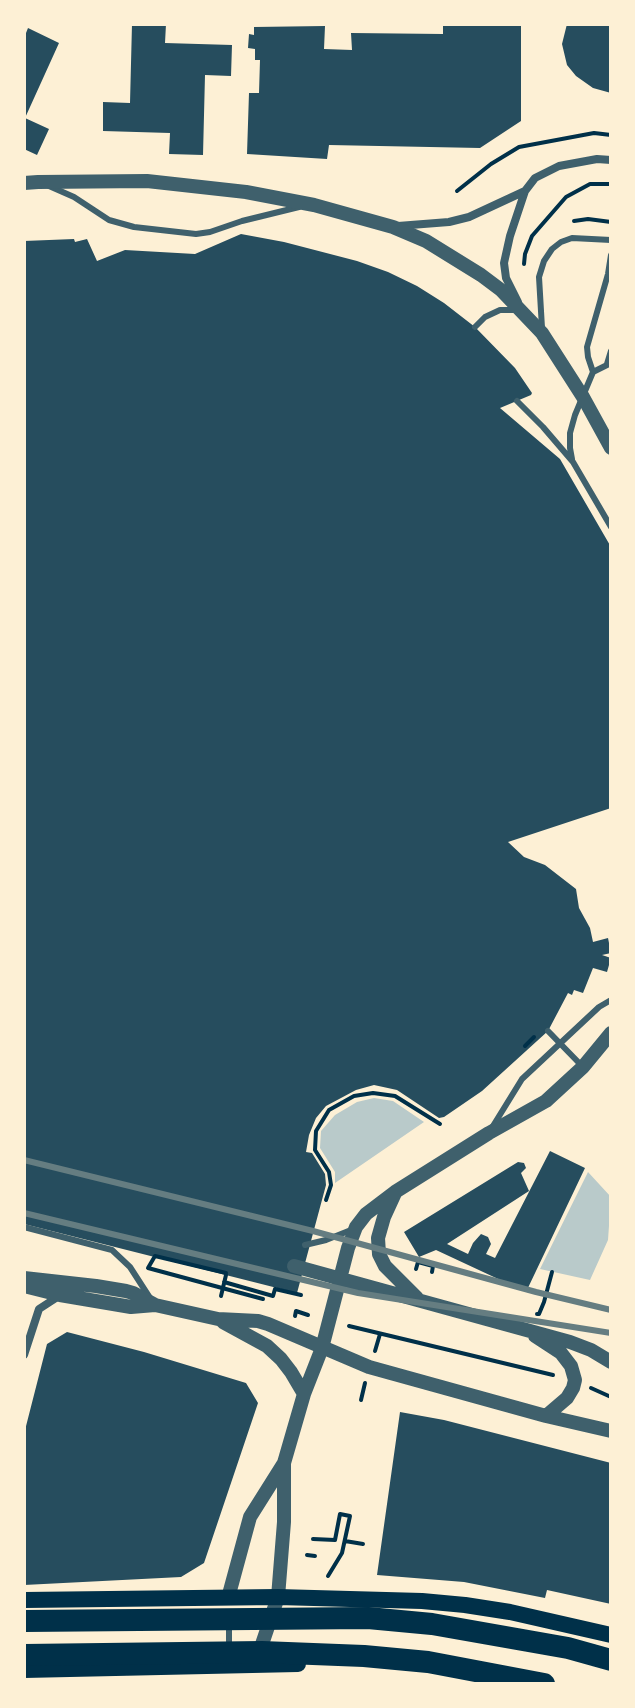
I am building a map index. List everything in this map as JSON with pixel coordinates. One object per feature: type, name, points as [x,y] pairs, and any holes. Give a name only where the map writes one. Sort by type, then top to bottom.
[{"type":"highway","points":[[24,1621],[368,1618],[432,1624],[568,1648],[611,1660]]},
{"type":"highway","points":[[24,1655],[262,1652],[364,1656],[428,1662],[544,1684]]},
{"type":"main road","points":[[24,1600],[397,1599],[465,1605],[611,1635]]},
{"type":"main road","points":[[24,1670],[47,1677],[229,1664],[386,1665],[423,1668],[487,1684]]},
{"type":"street","points":[[521,310],[506,278],[504,263],[525,191],[535,178],[559,166],[597,159],[611,160]]},
{"type":"street","points":[[31,182],[147,181],[246,192],[314,205],[393,227],[426,241],[481,275],[542,333],[611,448]]},
{"type":"street","points":[[393,227],[469,217],[525,191]]},
{"type":"street","points":[[228,1598],[250,1517],[284,1463],[304,1394],[317,1365],[356,1227],[366,1214],[395,1192],[546,1101],[583,1067],[611,1033]]},
{"type":"street","points":[[395,1192],[378,1238],[379,1254],[385,1266],[417,1299]]},
{"type":"street","points":[[294,1266],[570,1342],[611,1362]]},
{"type":"street","points":[[24,1278],[126,1291],[155,1305],[218,1319],[258,1321],[369,1367],[611,1431]]},
{"type":"street","points":[[24,1286],[131,1307],[155,1305]]},
{"type":"street","points":[[24,1355],[39,1309],[60,1295]]},
{"type":"street","points":[[218,1319],[267,1346],[281,1359],[304,1394]]},
{"type":"street","points":[[525,1330],[561,1353],[571,1366],[575,1380],[567,1398],[546,1416]]},
{"type":"street","points":[[256,1664],[278,1597],[284,1522],[284,1463]]},
{"type":"lane","points":[[31,182],[74,197],[109,220],[134,227],[196,234],[278,211],[314,205]]},
{"type":"lane","points":[[542,333],[539,277],[552,249],[572,238],[611,240]]},
{"type":"lane","points":[[593,372],[587,347],[611,255]]},
{"type":"lane","points":[[475,327],[485,317],[500,310],[521,310]]},
{"type":"lane","points":[[573,462],[570,433],[593,372],[609,363],[611,351]]},
{"type":"lane","points":[[517,401],[573,462],[611,527]]},
{"type":"lane","points":[[489,1133],[522,1079],[599,1007],[611,1000]]},
{"type":"lane","points":[[548,1031],[583,1067]]},
{"type":"lane","points":[[24,1227],[112,1250],[130,1267],[155,1305]]},
{"type":"lane","points":[[305,1245],[356,1227]]},
{"type":"lane","points":[[228,1598],[229,1664]]},
{"type":"path","points":[[457,191],[519,147],[594,133],[611,135]]},
{"type":"path","points":[[524,264],[532,236],[566,197],[590,184],[611,184]]},
{"type":"path","points":[[326,1200],[331,1185],[329,1172],[315,1150],[316,1131],[329,1110],[354,1096],[373,1093],[395,1096],[440,1124]]},
{"type":"path","points":[[221,1296],[223,1289],[226,1274],[155,1256],[151,1269],[223,1289],[263,1299]]},
{"type":"path","points":[[415,1275],[418,1262],[432,1269]]},
{"type":"path","points":[[531,1313],[539,1314],[552,1272]]},
{"type":"path","points":[[224,1282],[273,1296],[275,1289],[301,1295]]},
{"type":"path","points":[[296,1311],[308,1315]]},
{"type":"path","points":[[349,1326],[575,1380],[611,1397]]},
{"type":"path","points":[[313,1539],[335,1540],[340,1514],[350,1516],[342,1553],[328,1576]]},
{"type":"path","points":[[345,1541],[363,1544]]},
{"type":"path","points":[[307,1555],[315,1556]]},
{"type":"shaded area","points":[[374,1098],[393,1101],[424,1122],[335,1183],[335,1172],[320,1148],[321,1131],[335,1115],[357,1102]]},
{"type":"shaded area","points":[[588,1172],[611,1197],[608,1240],[590,1280],[540,1269]]},
{"type":"building","points":[[132,24],[166,24],[165,43],[232,45],[231,76],[205,75],[203,155],[169,154],[170,133],[103,131],[103,102],[130,103]]},
{"type":"building","points":[[521,24],[521,121],[480,148],[329,145],[327,159],[247,154],[249,93],[259,93],[260,60],[255,60],[255,49],[248,48],[249,34],[254,35],[254,27],[325,26],[324,49],[352,50],[351,33],[443,34],[443,25]]},
{"type":"building","points":[[567,24],[611,24],[611,93],[593,88],[567,65],[562,44]]},
{"type":"building","points":[[28,28],[59,43],[25,118],[49,129],[37,155],[24,149],[24,38]]},
{"type":"building","points":[[241,234],[284,242],[388,272],[444,303],[475,327],[515,368],[532,393],[500,408],[560,459],[611,547],[611,808],[508,842],[524,857],[545,865],[576,889],[579,908],[590,928],[593,942],[608,938],[611,953],[602,955],[611,958],[607,972],[593,968],[583,993],[574,990],[572,995],[568,993],[548,1031],[482,1091],[444,1117],[439,1118],[397,1090],[374,1085],[356,1090],[326,1106],[316,1118],[306,1152],[312,1153],[325,1174],[326,1185],[297,1293],[24,1224],[24,241],[74,239],[75,242],[87,239],[97,261],[125,250],[195,254]]},
{"type":"building","points":[[550,1151],[585,1168],[526,1292],[436,1250],[419,1257],[404,1232],[518,1162],[524,1163],[526,1168],[521,1173],[529,1191],[447,1244],[468,1254],[481,1234],[488,1237],[491,1244],[486,1254],[495,1258]]},
{"type":"building","points":[[67,1332],[246,1383],[258,1403],[204,1563],[181,1577],[24,1585],[24,1434],[47,1344]]},
{"type":"building","points":[[400,1412],[444,1420],[611,1463],[611,1604],[547,1590],[545,1598],[464,1582],[377,1575]]},
{"type":"railway","points":[[24,1160],[313,1231],[611,1310]]},
{"type":"railway","points":[[24,1213],[358,1293],[611,1333]]}]
